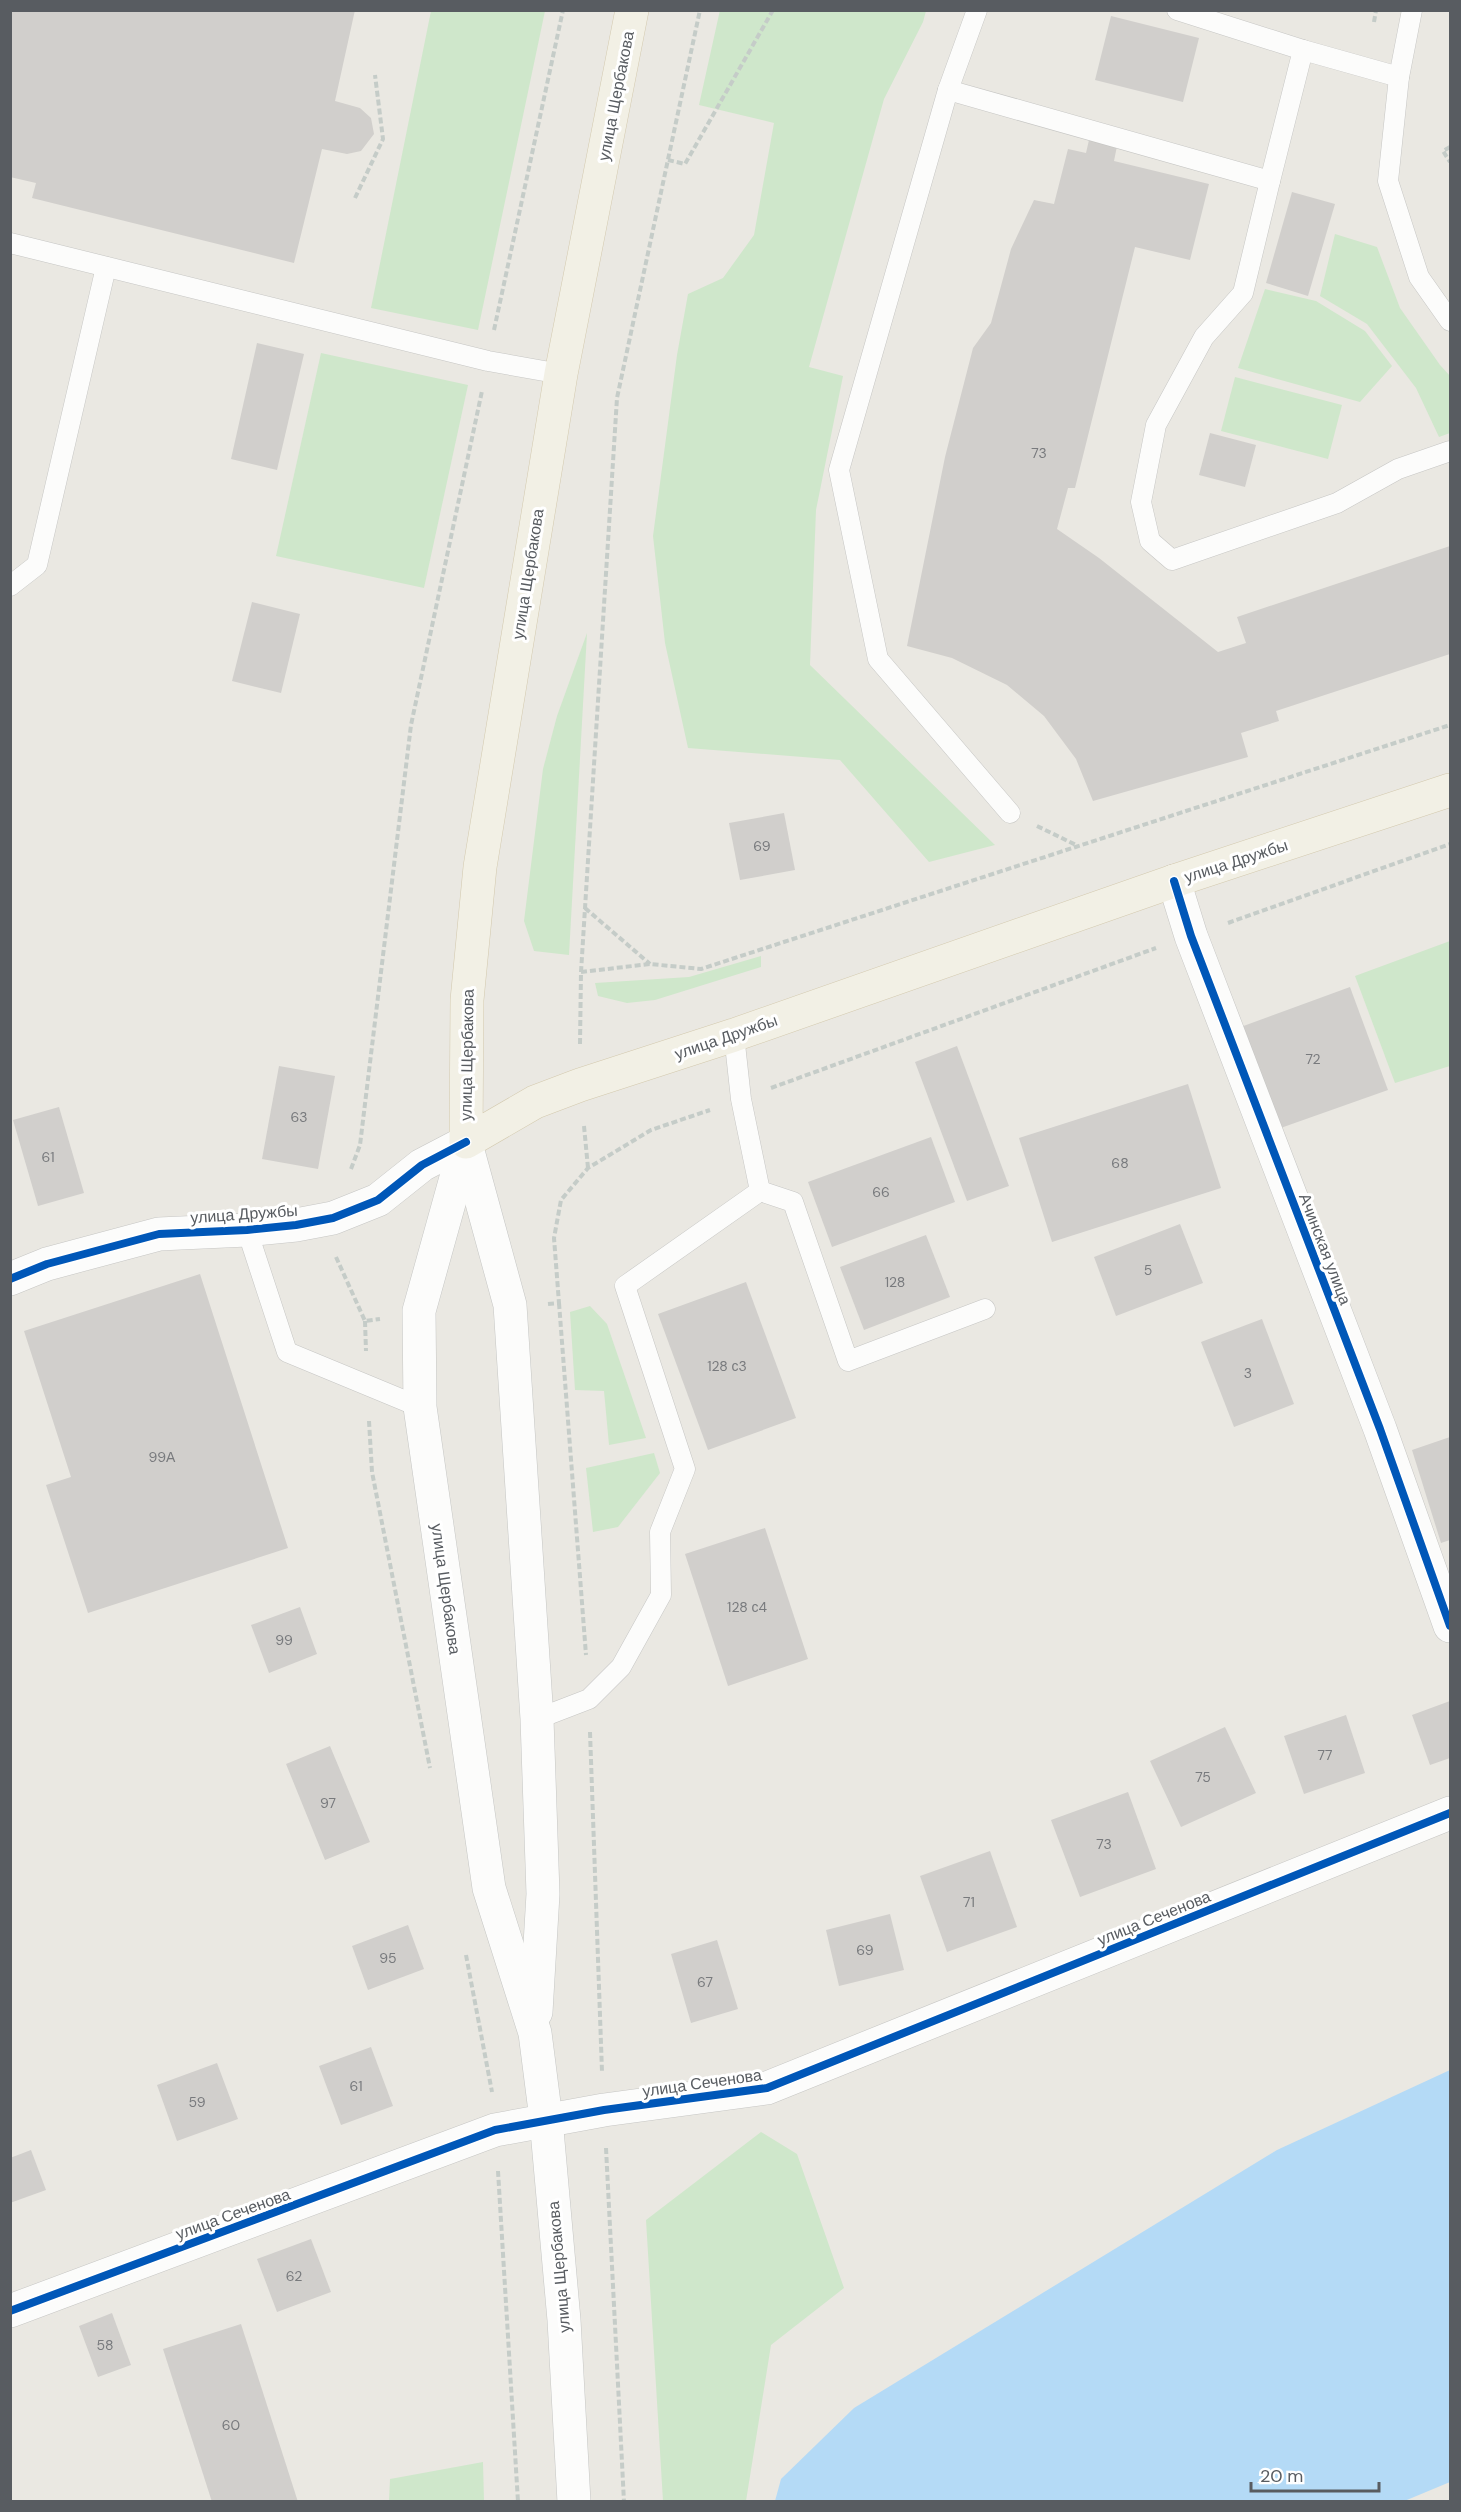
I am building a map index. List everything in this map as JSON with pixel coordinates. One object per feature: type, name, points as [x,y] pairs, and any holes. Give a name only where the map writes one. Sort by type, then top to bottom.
[{"type":"main road","name":"улица Щербакова","points":[[466,1142],[467,1000],[480,867],[561,374],[632,10]]},
{"type":"main road","name":"улица Дружбы","points":[[466,1142],[535,1102],[580,1085],[734,1035],[1174,881],[1450,790]]},
{"type":"street","name":"Ачинская улица","points":[[1174,881],[1191,936],[1380,1429],[1450,1626]]},
{"type":"street","name":"улица Дружбы","points":[[10,1279],[47,1264],[159,1234],[247,1230],[296,1225],[333,1218],[378,1200],[422,1165],[466,1142]]},
{"type":"street","name":"улица Щербакова","points":[[466,1142],[510,1305],[537,1719],[543,1894],[535,2033]]},
{"type":"street","name":"улица Щербакова","points":[[466,1142],[419,1311],[420,1407],[489,1888],[535,2033],[546,2120],[564,2320],[574,2502]]},
{"type":"street","name":"улица Сеченова","points":[[10,2311],[495,2130],[604,2110],[767,2088],[1450,1813]]},
{"type":"lane","points":[[977,10],[948,90],[839,470],[878,659],[1010,813]]},
{"type":"lane","points":[[1177,10],[1398,77]]},
{"type":"lane","points":[[1412,10],[1398,77],[1388,181],[1419,277],[1450,321]]},
{"type":"lane","points":[[1303,50],[1243,292],[1204,337],[1155,425],[1141,502],[1150,541],[1172,560],[1337,503],[1398,469],[1450,451]]},
{"type":"lane","points":[[948,90],[1270,181]]},
{"type":"lane","points":[[10,243],[488,361],[561,374]]},
{"type":"lane","points":[[10,585],[37,565],[106,267]]},
{"type":"lane","points":[[734,1035],[741,1099],[760,1191]]},
{"type":"lane","points":[[760,1191],[793,1202],[848,1361],[985,1309]]},
{"type":"lane","points":[[537,1719],[589,1699],[621,1667],[661,1595],[660,1532],[685,1469],[624,1286],[760,1191]]},
{"type":"lane","points":[[247,1230],[287,1352],[420,1407]]},
{"type":"path","points":[[430,1770],[372,1472],[365,1321],[335,1254],[333,1218],[360,1145],[411,725],[562,10]]},
{"type":"path","points":[[588,1168],[580,1085],[581,972],[617,398],[700,10]]},
{"type":"path","points":[[668,160],[685,164],[773,10]]},
{"type":"path","points":[[355,198],[383,139],[375,75]]},
{"type":"path","points":[[1450,147],[1443,151],[1450,162]]},
{"type":"path","points":[[581,972],[650,964],[701,969],[1450,725]]},
{"type":"path","points":[[1010,813],[1077,846]]},
{"type":"path","points":[[624,2502],[604,2110],[589,1699],[554,1238],[561,1200],[588,1168],[651,1130],[1450,844]]},
{"type":"path","points":[[584,907],[650,964]]},
{"type":"path","points":[[510,1305],[559,1303]]},
{"type":"path","points":[[365,1321],[419,1311]]},
{"type":"path","points":[[465,1947],[490,2076],[518,2502]]},
{"type":"green space","points":[[720,10],[926,11],[923,22],[884,99],[809,367],[843,376],[816,510],[810,665],[995,845],[929,862],[840,760],[688,748],[665,643],[653,536],[677,355],[688,294],[723,278],[754,235],[774,123],[699,105]]},
{"type":"green space","points":[[431,11],[545,11],[478,330],[371,308]]},
{"type":"green space","points":[[1335,234],[1377,247],[1400,308],[1450,376],[1450,433],[1439,437],[1416,388],[1367,324],[1320,296]]},
{"type":"green space","points":[[1265,289],[1316,301],[1365,331],[1392,366],[1360,402],[1238,368]]},
{"type":"green space","points":[[321,353],[468,385],[424,588],[276,556]]},
{"type":"green space","points":[[1235,377],[1342,405],[1328,459],[1221,431]]},
{"type":"green space","points":[[587,633],[569,955],[534,951],[524,921],[543,769],[557,716]]},
{"type":"green space","points":[[1450,941],[1450,1066],[1395,1083],[1355,976]]},
{"type":"green space","points":[[761,956],[761,967],[655,1000],[627,1003],[598,996],[595,983],[689,977]]},
{"type":"green space","points":[[590,1306],[607,1324],[646,1438],[609,1445],[604,1391],[575,1390],[570,1312]]},
{"type":"green space","points":[[654,1453],[660,1473],[618,1527],[593,1532],[586,1468]]},
{"type":"green space","points":[[761,2132],[797,2154],[844,2288],[771,2345],[746,2501],[663,2501],[646,2220]]},
{"type":"green space","points":[[483,2462],[484,2501],[389,2501],[390,2479]]},
{"type":"water","points":[[1450,2070],[1450,2482],[1402,2502],[775,2501],[781,2479],[854,2408],[1277,2150]]},
{"type":"building","points":[[10,10],[355,10],[335,101],[360,108],[371,118],[374,134],[361,151],[347,154],[322,149],[294,263],[32,198],[36,183],[10,177]]},
{"type":"building","points":[[1111,16],[1199,38],[1183,102],[1095,80]]},
{"type":"building","points":[[1089,140],[1117,146],[1114,161],[1209,184],[1190,260],[1135,247],[1075,488],[1068,488],[1057,529],[1099,558],[1218,652],[1246,643],[1237,617],[1450,546],[1450,654],[1276,711],[1279,721],[1241,733],[1248,757],[1093,801],[1076,759],[1044,716],[1007,685],[952,658],[907,646],[945,457],[973,348],[991,323],[1011,249],[1034,200],[1054,204],[1068,149],[1086,153]]},
{"type":"building","points":[[1292,192],[1335,204],[1308,296],[1266,283]]},
{"type":"building","points":[[257,343],[304,354],[277,470],[231,459]]},
{"type":"building","points":[[1210,433],[1256,445],[1245,487],[1199,475]]},
{"type":"building","points":[[252,602],[300,614],[281,693],[232,681]]},
{"type":"building","points":[[784,813],[795,870],[740,880],[729,823]]},
{"type":"building","points":[[1350,987],[1388,1090],[1275,1130],[1238,1028]]},
{"type":"building","points":[[957,1046],[1009,1186],[967,1201],[915,1062]]},
{"type":"building","points":[[279,1066],[335,1076],[318,1169],[262,1159]]},
{"type":"building","points":[[1188,1084],[1221,1188],[1052,1242],[1019,1138]]},
{"type":"building","points":[[59,1107],[84,1193],[38,1206],[13,1120]]},
{"type":"building","points":[[931,1137],[955,1202],[832,1247],[808,1182]]},
{"type":"building","points":[[1180,1224],[1203,1283],[1116,1316],[1094,1257]]},
{"type":"building","points":[[926,1235],[950,1297],[864,1330],[840,1267]]},
{"type":"building","points":[[200,1274],[288,1548],[88,1613],[46,1485],[71,1477],[24,1331]]},
{"type":"building","points":[[746,1282],[796,1418],[708,1450],[658,1314]]},
{"type":"building","points":[[1262,1319],[1294,1404],[1234,1427],[1201,1342]]},
{"type":"building","points":[[1450,1437],[1450,1540],[1441,1543],[1412,1450]]},
{"type":"building","points":[[765,1528],[808,1659],[728,1686],[685,1554]]},
{"type":"building","points":[[300,1607],[317,1654],[269,1673],[251,1625]]},
{"type":"building","points":[[1450,1701],[1450,1758],[1430,1765],[1412,1715]]},
{"type":"building","points":[[1346,1715],[1365,1773],[1304,1794],[1284,1736]]},
{"type":"building","points":[[1225,1727],[1256,1793],[1181,1827],[1150,1761]]},
{"type":"building","points":[[330,1746],[370,1842],[325,1860],[286,1764]]},
{"type":"building","points":[[1128,1792],[1156,1869],[1080,1897],[1051,1820]]},
{"type":"building","points":[[990,1851],[1017,1927],[947,1952],[920,1876]]},
{"type":"building","points":[[890,1914],[904,1970],[839,1986],[826,1930]]},
{"type":"building","points":[[408,1925],[424,1969],[368,1990],[352,1946]]},
{"type":"building","points":[[717,1940],[738,2009],[691,2023],[671,1954]]},
{"type":"building","points":[[371,2047],[393,2106],[341,2125],[319,2066]]},
{"type":"building","points":[[217,2063],[238,2119],[177,2141],[157,2085]]},
{"type":"building","points":[[31,2150],[46,2190],[10,2203],[10,2158]]},
{"type":"building","points":[[311,2239],[331,2292],[277,2312],[257,2259]]},
{"type":"building","points":[[112,2313],[131,2365],[98,2377],[79,2326]]},
{"type":"building","points":[[241,2324],[298,2502],[212,2502],[163,2349]]},
{"type":"cycle path","points":[[1174,881],[1191,936],[1380,1429],[1450,1626]]},
{"type":"cycle path","points":[[10,1279],[47,1264],[159,1234],[247,1230],[296,1225],[333,1218],[378,1200],[422,1165],[466,1142]]},
{"type":"cycle path","points":[[10,2311],[495,2130],[604,2110],[767,2088],[1450,1813]]}]
